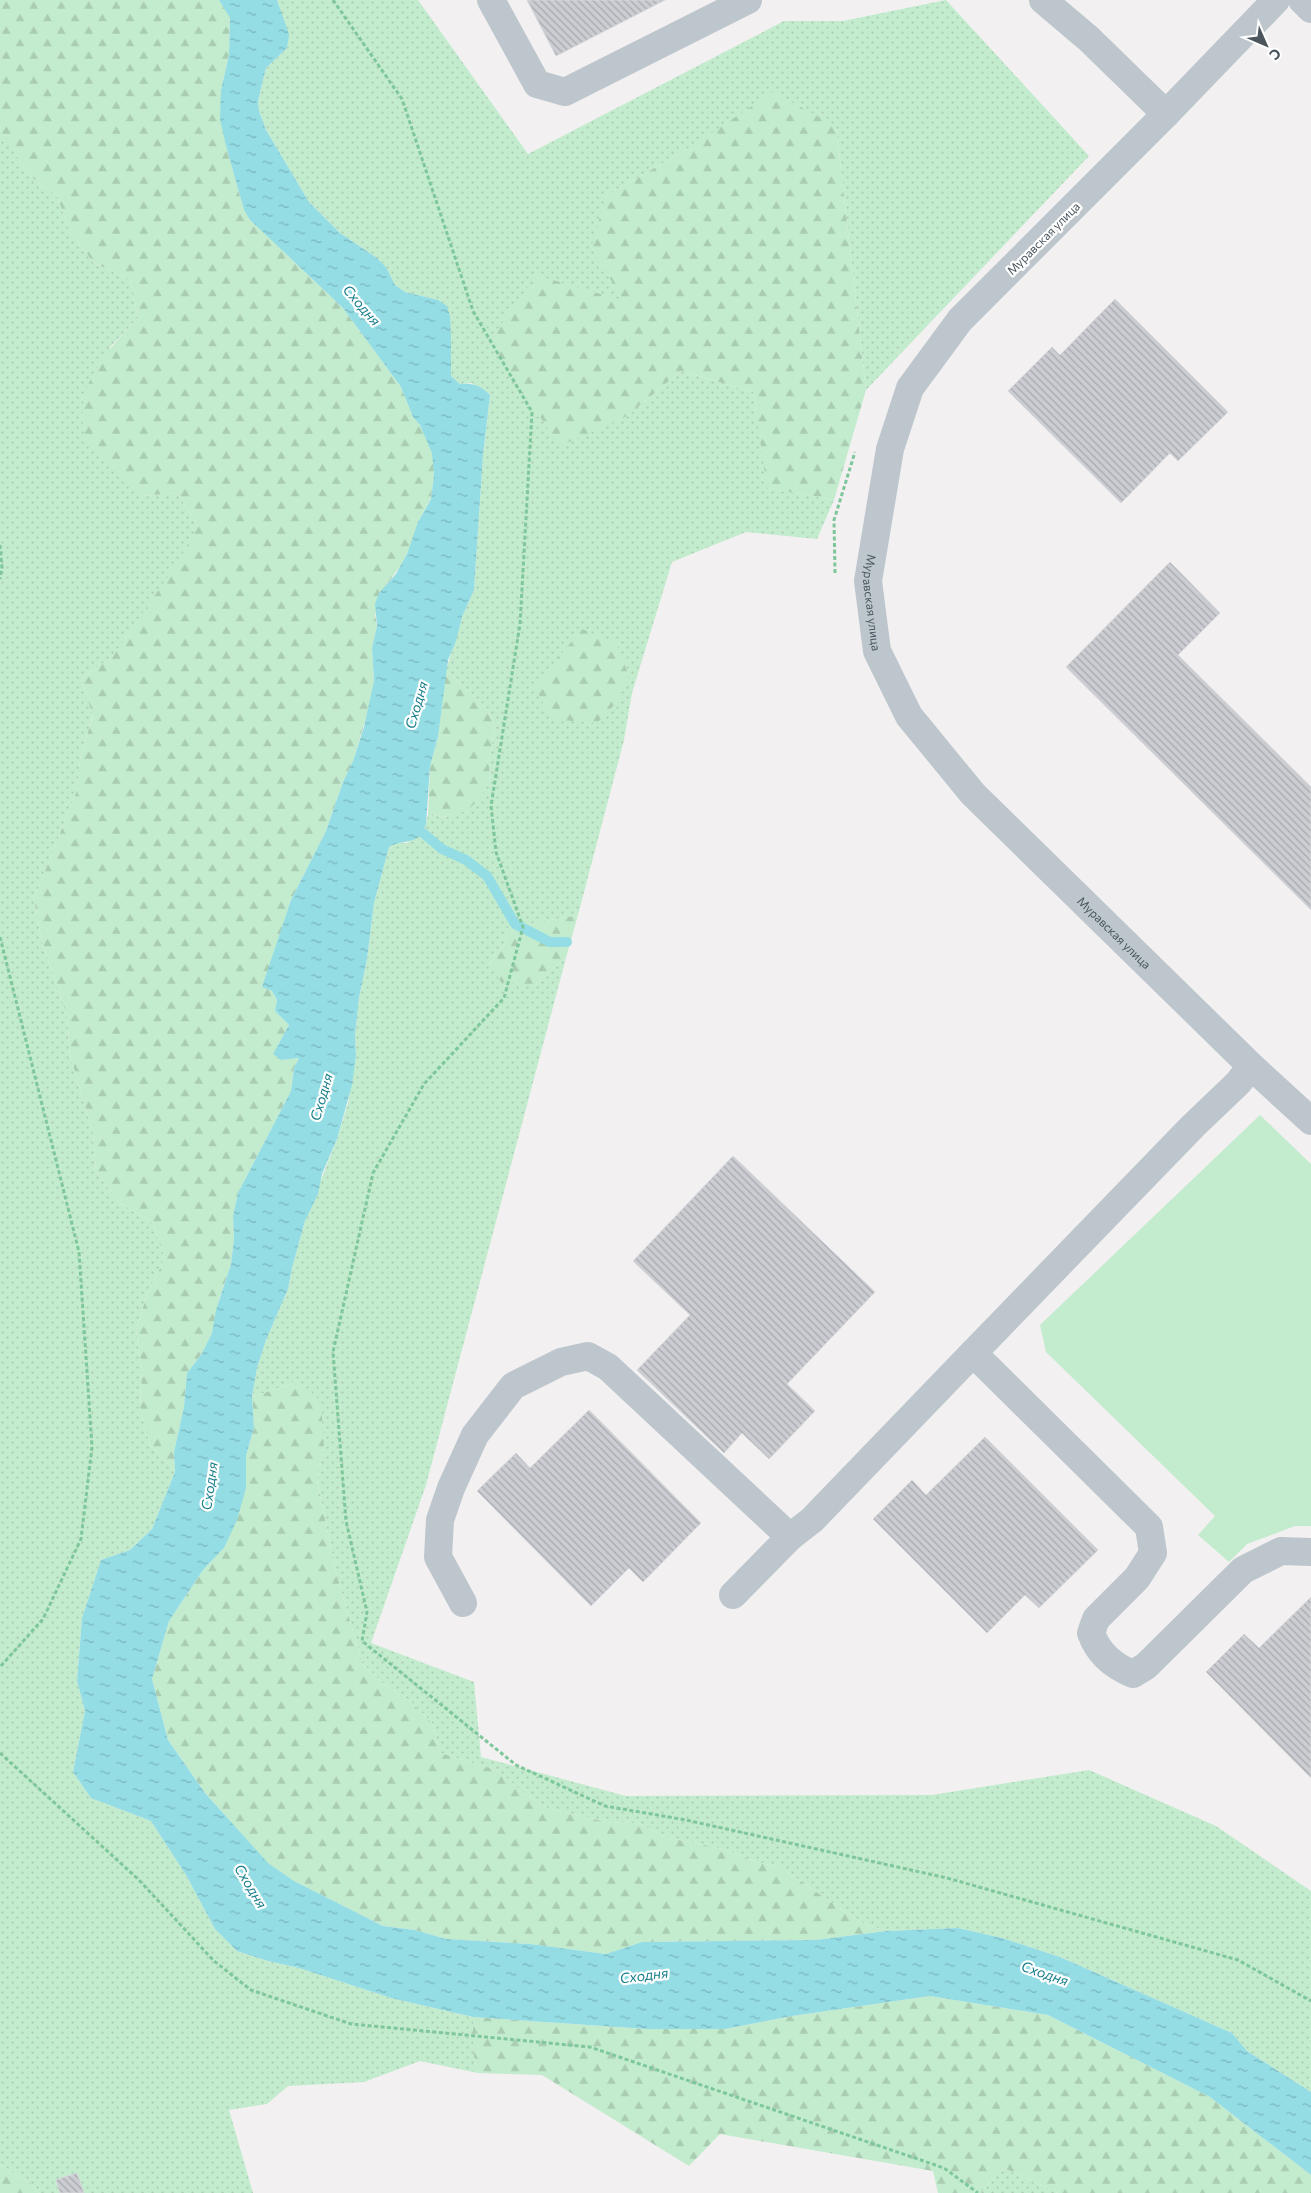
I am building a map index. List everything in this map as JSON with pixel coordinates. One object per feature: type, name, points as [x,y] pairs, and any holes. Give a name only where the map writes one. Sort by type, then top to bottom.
[{"type":"street","points":[[492,0],[537,84],[565,92],[748,0]]},
{"type":"street","points":[[1043,0],[1089,39],[1166,114]]},
{"type":"street","name":"Муравская улица","points":[[1276,0],[1166,114],[960,320],[910,388],[890,449],[868,581],[877,650],[909,716],[973,794],[1251,1066],[1311,1121]]},
{"type":"street","points":[[1302,0],[1311,9]]},
{"type":"street","points":[[733,1595],[790,1538],[812,1520],[1193,1126],[1238,1083],[1251,1066]]},
{"type":"street","points":[[973,1353],[1149,1527],[1153,1553],[1138,1578],[1096,1619],[1091,1633],[1095,1646],[1118,1668],[1133,1674],[1146,1666],[1243,1570],[1281,1551],[1311,1552]]},
{"type":"street","points":[[463,1603],[438,1557],[440,1520],[451,1488],[475,1435],[513,1386],[561,1362],[588,1356],[608,1367],[790,1538]]},
{"type":"path","points":[[333,0],[402,99],[473,311],[532,412],[520,624],[491,806],[496,852],[524,928],[504,998],[424,1084],[373,1173],[333,1352],[346,1521],[366,1612],[362,1641],[516,1765],[605,1806],[686,1820],[947,1878],[1238,1960],[1311,2001]]},
{"type":"path","points":[[835,575],[834,520],[857,444]]},
{"type":"path","points":[[0,545],[2,568],[0,579]]},
{"type":"path","points":[[0,937],[79,1252],[92,1447],[80,1539],[43,1619],[0,1667]]},
{"type":"path","points":[[0,1753],[139,1880],[214,1961],[251,1990],[351,2024],[590,2047],[944,2168],[978,2193]]},
{"type":"green space","points":[[0,0],[219,0],[230,17],[229,55],[221,90],[226,146],[244,210],[250,220],[343,308],[401,387],[413,417],[420,425],[433,453],[434,475],[431,498],[418,522],[416,534],[402,564],[387,584],[375,615],[377,626],[372,648],[374,681],[370,705],[353,761],[343,782],[326,831],[291,900],[263,987],[272,991],[277,1000],[275,1011],[289,1025],[285,1035],[278,1044],[281,1060],[299,1058],[294,1068],[291,1091],[238,1193],[233,1216],[234,1239],[231,1264],[219,1300],[212,1333],[201,1355],[187,1373],[184,1407],[174,1452],[175,1472],[150,1444],[140,1407],[142,1369],[136,1330],[148,1292],[165,1258],[152,1222],[120,1203],[96,1172],[93,1133],[70,1055],[67,1016],[41,938],[34,899],[76,793],[81,754],[93,716],[81,679],[113,656],[180,559],[198,525],[177,493],[140,496],[85,443],[82,408],[91,379],[112,346],[138,318],[130,279],[94,263],[70,232],[57,196],[26,173],[8,139],[0,131]]},
{"type":"green space","points":[[277,0],[418,0],[528,154],[784,21],[843,21],[946,0],[1089,156],[866,390],[836,126],[689,148],[606,196],[625,301],[627,416],[681,371],[753,392],[768,488],[834,500],[817,539],[746,532],[672,562],[632,693],[624,740],[578,915],[507,928],[506,941],[489,964],[535,986],[556,965],[566,958],[426,1485],[371,1643],[474,1682],[481,1757],[626,1796],[932,1795],[1089,1770],[1216,1826],[1311,1891],[1311,2092],[1247,2051],[1232,2033],[1060,1957],[1002,1938],[958,1928],[886,1931],[858,1921],[782,1868],[753,1861],[724,1849],[665,1837],[638,1823],[606,1822],[547,1808],[522,1792],[499,1771],[440,1753],[433,1724],[411,1702],[385,1685],[362,1663],[336,1572],[317,1480],[324,1448],[297,1380],[252,1397],[257,1368],[266,1340],[288,1289],[305,1221],[337,1139],[348,1103],[356,1056],[355,1036],[359,998],[367,959],[374,903],[389,847],[397,842],[407,843],[423,833],[428,815],[449,817],[490,781],[489,762],[495,725],[486,707],[446,670],[462,617],[474,590],[483,455],[490,395],[472,383],[460,384],[451,376],[450,316],[438,300],[405,292],[395,285],[386,267],[377,258],[340,233],[309,202],[266,130],[259,111],[258,101],[266,68],[287,48],[288,34]]},
{"type":"green space","points":[[773,92],[836,126],[866,390],[834,500],[767,488],[753,392],[681,371],[627,416],[560,446],[489,342],[536,275],[624,301],[591,248],[606,196],[689,148]]},
{"type":"green space","points":[[0,131],[8,138],[26,173],[57,196],[70,232],[94,263],[130,279],[138,318],[110,347],[140,496],[177,493],[198,525],[181,559],[113,656],[81,679],[93,715],[81,754],[76,793],[34,899],[41,938],[67,1016],[70,1055],[93,1133],[96,1172],[120,1203],[152,1222],[165,1258],[148,1292],[136,1330],[142,1369],[140,1407],[150,1444],[175,1472],[152,1529],[130,1550],[101,1560],[82,1618],[77,1681],[85,1711],[73,1772],[91,1798],[151,1821],[186,1875],[215,1929],[237,1951],[299,1968],[391,1998],[473,2017],[473,2052],[478,2073],[420,2061],[364,2082],[288,2086],[267,2104],[229,2110],[253,2193],[39,2193],[32,2184],[0,2165]]},
{"type":"green space","points":[[582,629],[616,643],[629,676],[617,702],[597,723],[550,719],[535,686]]},
{"type":"green space","points":[[446,670],[486,707],[495,725],[489,762],[490,781],[481,797],[468,810],[449,817],[428,815],[430,766],[438,737]]},
{"type":"green space","points":[[578,915],[566,958],[556,965],[535,986],[501,982],[489,964],[506,941],[507,928]]},
{"type":"green space","points":[[1260,1115],[1311,1164],[1311,1526],[1295,1526],[1247,1544],[1229,1562],[1198,1535],[1215,1516],[1046,1352],[1040,1325]]},
{"type":"green space","points":[[297,1380],[321,1401],[324,1448],[317,1480],[336,1572],[362,1663],[385,1685],[411,1702],[433,1724],[440,1753],[499,1771],[522,1792],[547,1808],[606,1822],[638,1823],[665,1837],[724,1849],[753,1861],[782,1868],[858,1921],[886,1931],[816,1940],[642,1942],[606,1954],[530,1944],[446,1939],[415,1930],[383,1926],[294,1881],[267,1863],[205,1793],[168,1740],[152,1679],[169,1621],[203,1570],[224,1548],[246,1488],[246,1456],[254,1427],[252,1397]]},
{"type":"green space","points":[[930,1996],[1048,2015],[1210,2097],[1311,2175],[1311,2193],[1058,2193],[1004,2168],[980,2193],[938,2193],[933,2171],[720,2134],[689,2166],[542,2075],[478,2073],[473,2052],[473,2017],[647,2029],[725,2029],[792,2016]]},
{"type":"green space","points":[[0,2165],[32,2184],[39,2193],[0,2193]]},
{"type":"green space","points":[[1004,2168],[1058,2193],[980,2193]]},
{"type":"water","name":"Сходня","points":[[219,0],[277,0],[289,34],[287,48],[266,68],[258,101],[259,111],[266,130],[309,202],[340,233],[377,258],[386,267],[395,285],[405,292],[438,300],[447,306],[450,316],[451,376],[460,384],[476,385],[490,395],[483,455],[474,590],[462,617],[456,641],[448,660],[438,737],[430,766],[426,824],[423,831],[415,839],[389,847],[374,903],[367,959],[359,998],[355,1036],[356,1056],[352,1085],[337,1139],[322,1174],[318,1194],[305,1221],[288,1289],[266,1340],[257,1368],[252,1397],[254,1427],[246,1456],[246,1488],[237,1520],[224,1548],[203,1570],[169,1621],[152,1679],[168,1740],[205,1793],[268,1863],[294,1881],[383,1926],[415,1930],[446,1939],[530,1944],[606,1954],[642,1942],[816,1940],[886,1931],[958,1928],[1002,1938],[1060,1957],[1232,2033],[1247,2051],[1311,2092],[1311,2175],[1210,2097],[1048,2015],[930,1996],[792,2016],[725,2029],[647,2029],[473,2017],[391,1998],[299,1968],[237,1951],[215,1929],[186,1875],[151,1821],[91,1798],[73,1772],[85,1711],[77,1681],[82,1618],[101,1560],[130,1550],[152,1529],[175,1472],[174,1452],[184,1407],[187,1373],[201,1355],[212,1333],[216,1310],[231,1264],[234,1239],[233,1216],[238,1193],[291,1091],[294,1068],[299,1058],[281,1060],[273,1054],[289,1025],[275,1011],[277,1000],[272,991],[262,987],[291,900],[326,831],[364,727],[374,681],[372,648],[377,626],[375,604],[379,593],[396,574],[407,554],[418,522],[431,499],[434,475],[432,453],[420,425],[413,417],[401,387],[343,308],[250,220],[244,210],[220,119],[221,90],[229,55],[230,18]]},
{"type":"building","points":[[527,0],[665,0],[556,56]]},
{"type":"building","points":[[1115,299],[1228,412],[1178,461],[1170,453],[1121,503],[1008,391],[1052,347],[1060,355]]},
{"type":"building","points":[[1170,562],[1220,613],[1178,655],[1311,787],[1311,910],[1066,667]]},
{"type":"building","points":[[733,1156],[875,1292],[787,1384],[815,1411],[769,1459],[742,1433],[724,1453],[637,1370],[690,1315],[633,1261]]},
{"type":"building","points":[[589,1410],[701,1523],[643,1582],[629,1568],[591,1606],[477,1491],[516,1453],[530,1468]]},
{"type":"building","points":[[985,1437],[1098,1550],[1039,1608],[1025,1595],[987,1633],[873,1519],[912,1480],[926,1495]]},
{"type":"building","points":[[1311,1597],[1311,1778],[1206,1672],[1244,1634],[1259,1648]]},
{"type":"building","points":[[77,2173],[84,2193],[60,2193],[56,2180]]},
{"type":"waterway","points":[[412,828],[423,833],[442,849],[466,860],[487,876],[515,924],[550,942],[567,942]]}]
